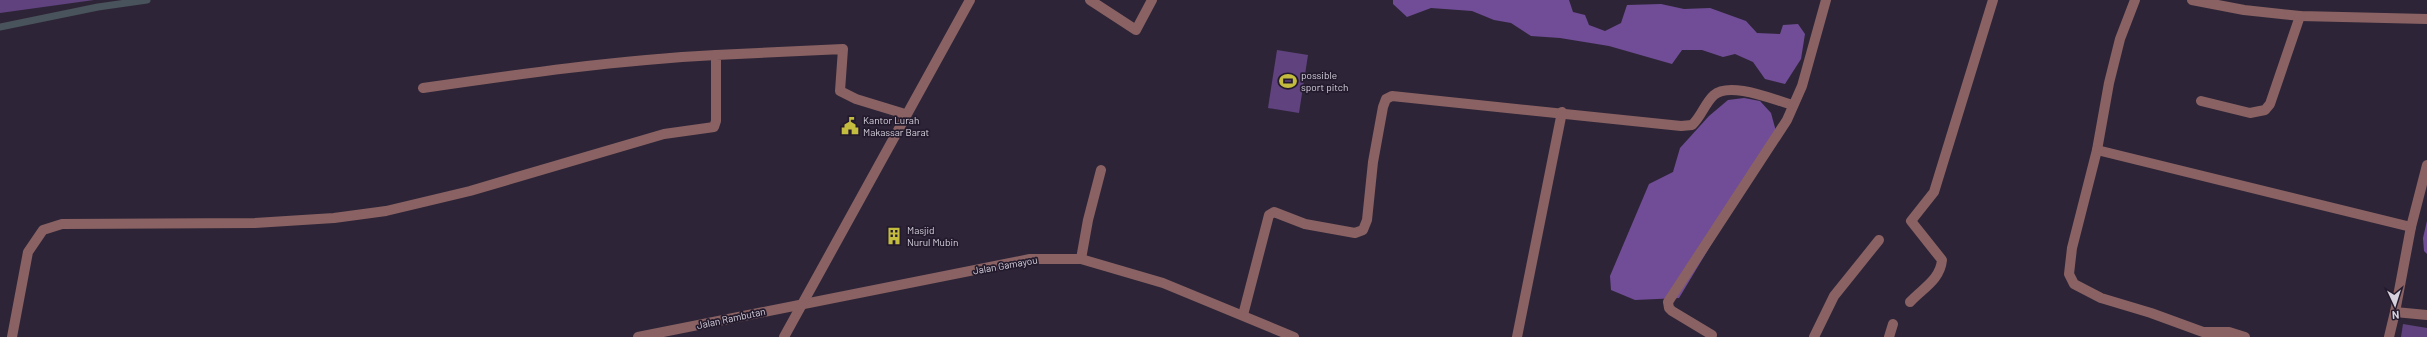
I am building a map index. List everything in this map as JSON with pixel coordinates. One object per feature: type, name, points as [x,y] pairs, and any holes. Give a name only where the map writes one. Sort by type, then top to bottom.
[{"type":"street","points":[[784,337],[970,0]]},
{"type":"street","points":[[1090,0],[1136,30],[1152,0]]},
{"type":"street","points":[[1712,335],[1672,311],[1669,308],[1668,302],[1787,120],[1792,105],[1802,86],[1826,0]]},
{"type":"street","points":[[1910,302],[1932,283],[1941,270],[1942,260],[1911,221],[1934,192],[1993,0]]},
{"type":"street","points":[[2135,0],[2120,38],[2108,90],[2097,150],[2069,266],[2069,274],[2074,284],[2101,298],[2151,313],[2202,335],[2229,332],[2246,337]]},
{"type":"street","points":[[2192,0],[2244,10],[2300,16],[2427,19]]},
{"type":"street","points":[[2201,101],[2250,112],[2265,110],[2270,104],[2300,16]]},
{"type":"street","points":[[423,88],[575,66],[653,58],[843,49],[840,91],[856,99],[906,114]]},
{"type":"street","points":[[12,337],[28,252],[43,230],[62,224],[255,223],[334,218],[386,210],[470,191],[664,134],[714,127],[716,121],[716,55]]},
{"type":"street","points":[[1243,315],[1269,215],[1274,212],[1305,224],[1355,232],[1363,230],[1367,220],[1373,162],[1386,99],[1392,96],[1692,125],[1714,95],[1722,90],[1735,90],[1792,105]]},
{"type":"street","points":[[1517,337],[1562,112]]},
{"type":"street","points":[[2097,150],[2411,227]]},
{"type":"street","points":[[2388,337],[2395,312],[2411,227],[2427,165]]},
{"type":"street","points":[[1082,259],[1088,220],[1101,170]]},
{"type":"street","points":[[1814,337],[1834,296],[1879,240]]},
{"type":"street","name":"Jalan Gamayou","points":[[801,304],[1030,259],[1082,259],[1164,283],[1294,337]]},
{"type":"street","name":"Jalan Rambutan","points":[[638,337],[801,304]]},
{"type":"street","points":[[2395,312],[2427,315]]},
{"type":"street","points":[[1889,337],[1893,324]]},
{"type":"shaded area","points":[[0,0],[94,0],[0,13]]},
{"type":"shaded area","points":[[1393,0],[1569,0],[1573,12],[1585,15],[1589,25],[1605,31],[1621,23],[1627,5],[1661,4],[1684,9],[1710,8],[1746,21],[1757,33],[1780,34],[1783,25],[1798,24],[1805,34],[1801,59],[1785,84],[1765,79],[1753,62],[1735,54],[1723,57],[1702,50],[1682,50],[1672,64],[1609,46],[1560,38],[1531,36],[1511,23],[1494,20],[1472,11],[1431,8],[1407,17],[1393,4]]},
{"type":"shaded area","name":"possible sport pitch","points":[[1277,50],[1308,55],[1299,113],[1268,108]]},
{"type":"shaded area","points":[[1744,98],[1760,101],[1771,113],[1777,135],[1679,298],[1635,300],[1611,290],[1610,276],[1649,184],[1673,172],[1680,148],[1709,116],[1728,100]]},
{"type":"shaded area","points":[[2427,221],[2427,254],[2424,251],[2423,238]]},
{"type":"shaded area","points":[[2403,324],[2427,328],[2427,337],[2401,337]]},
{"type":"waterway","points":[[0,27],[98,7],[147,0]]},
{"type":"place","name":"possible sport pitch","points":[[1288,81]]},
{"type":"place","name":"Kantor Lurah Makassar Barat","points":[[850,126]]},
{"type":"place","name":"Masjid Nurul Mubin","points":[[894,236]]}]
